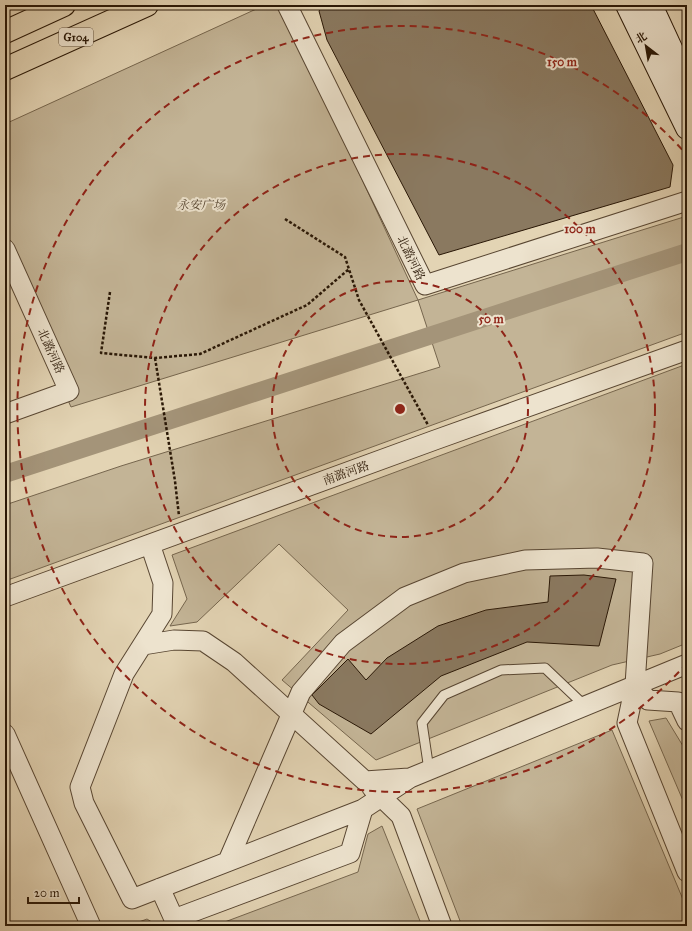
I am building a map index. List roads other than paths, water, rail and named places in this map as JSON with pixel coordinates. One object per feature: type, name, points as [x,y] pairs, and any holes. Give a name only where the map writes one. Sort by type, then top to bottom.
[{"type":"main road","points":[[5,32],[64,5]]},
{"type":"main road","name":"G104","points":[[5,69],[147,5]]},
{"type":"main road","points":[[627,5],[687,128]]},
{"type":"main road","points":[[650,5],[687,83]]},
{"type":"street","name":"北潞河路","points":[[287,5],[424,285],[687,200]]},
{"type":"street","name":"北潞河路","points":[[5,250],[69,391],[5,414]]},
{"type":"street","name":"南潞河路","points":[[5,597],[687,350]]},
{"type":"street","points":[[150,544],[163,583],[162,614],[124,674],[80,787],[84,803],[132,899],[363,809],[410,778],[687,664]]},
{"type":"street","points":[[228,861],[301,692],[344,643],[404,598],[464,573],[525,560],[597,558],[643,563],[635,685],[627,723],[687,872]]},
{"type":"street","points":[[143,645],[174,640],[202,641],[234,662],[365,781],[401,816],[442,926]]},
{"type":"street","points":[[635,685],[648,700],[678,702],[687,721]]},
{"type":"street","points":[[5,734],[91,926]]},
{"type":"street","points":[[365,781],[410,778]]},
{"type":"street","points":[[160,888],[174,919],[350,852],[363,809]]},
{"type":"lane","points":[[429,770],[422,723],[444,695],[501,670],[545,668],[585,706]]},
{"type":"waterway","points":[[5,474],[687,252]]},
{"type":"park label","name":"永安广场","points":[[201,205]]}]
